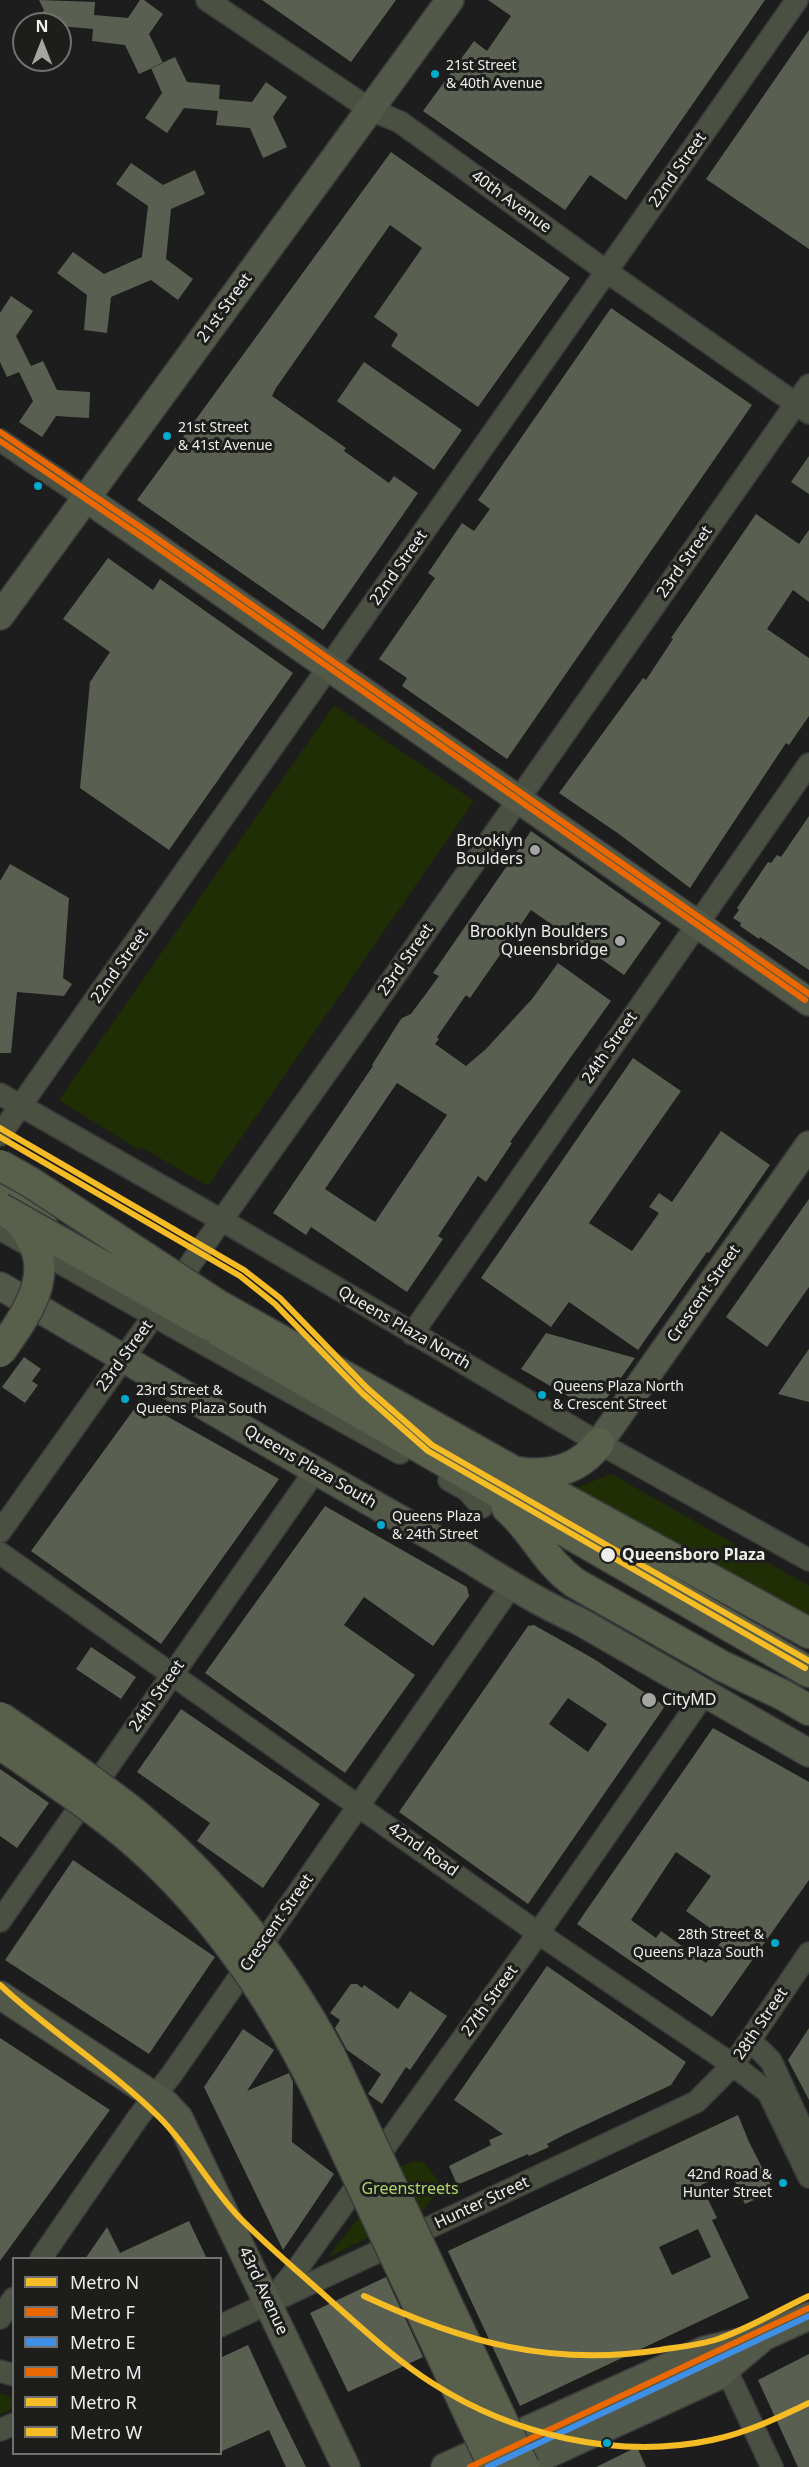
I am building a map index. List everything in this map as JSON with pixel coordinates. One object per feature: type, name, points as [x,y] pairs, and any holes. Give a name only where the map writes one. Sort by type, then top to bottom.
[{"type":"highway","points":[[0,1165],[30,1182],[208,1324],[513,1471],[809,1633]]},
{"type":"highway","points":[[0,1182],[20,1197],[37,1215],[49,1248],[51,1273],[43,1307],[0,1371]]},
{"type":"highway","points":[[0,1206],[809,1672]]},
{"type":"highway","points":[[0,1206],[28,1233],[37,1254],[39,1275],[31,1307],[0,1352]]},
{"type":"highway","points":[[513,1471],[543,1474],[564,1470],[582,1462],[599,1443]]},
{"type":"highway","points":[[470,1477],[526,1526],[546,1556],[563,1575],[722,1666],[809,1710]]},
{"type":"highway","points":[[722,1666],[809,1727]]},
{"type":"highway","points":[[0,1717],[109,1794],[158,1834],[221,1898],[278,1969],[309,2017],[328,2053],[525,2466]]},
{"type":"highway","points":[[0,1744],[106,1819],[147,1853],[190,1898],[243,1961],[305,2065],[494,2467]]},
{"type":"main road","name":"21st Street","points":[[0,616],[450,0]]},
{"type":"main road","points":[[86,498],[809,1002]]},
{"type":"main road","name":"Crescent Street","points":[[599,1443],[809,1145]]},
{"type":"main road","name":"Queens Plaza South","points":[[0,1286],[512,1585],[809,1753]]},
{"type":"main road","name":"43rd Avenue","points":[[0,1995],[155,2096],[170,2107],[179,2118],[346,2467]]},
{"type":"main road","points":[[445,2467],[705,2350],[763,2337],[809,2316]]},
{"type":"main road","points":[[525,2466],[716,2377],[763,2337]]},
{"type":"street","name":"40th Avenue","points":[[207,0],[370,110],[400,122],[802,409]]},
{"type":"street","name":"22nd Street","points":[[0,1135],[331,667],[797,0]]},
{"type":"street","name":"23rd Street","points":[[0,1532],[222,1222],[519,799],[802,409],[809,385]]},
{"type":"street","points":[[0,440],[86,498]]},
{"type":"street","name":"24th Street","points":[[412,1334],[809,764]]},
{"type":"street","name":"Queens Plaza North","points":[[0,1094],[599,1443],[806,1554]]},
{"type":"street","points":[[0,1229],[208,1324],[467,1490],[482,1508]]},
{"type":"street","name":"24th Street","points":[[0,1921],[315,1471]]},
{"type":"street","name":"42nd Road","points":[[0,1553],[538,1933],[733,2065],[768,2092],[809,2177]]},
{"type":"street","name":"Crescent Street","points":[[42,2257],[512,1585]]},
{"type":"street","name":"27th Street","points":[[269,2303],[300,2265],[538,1933],[705,1693]]},
{"type":"street","name":"28th Street","points":[[733,2065],[809,1953]]},
{"type":"street","points":[[750,2040],[771,2061],[801,2126],[800,2158]]},
{"type":"street","name":"Hunter Street","points":[[222,2325],[696,2102],[733,2065]]},
{"type":"street","points":[[0,2318],[12,2301]]},
{"type":"street","points":[[726,2369],[772,2467]]},
{"type":"green space","points":[[334,705],[474,801],[210,1183],[206,1185],[141,1147],[139,1150],[59,1100]]},
{"type":"green space","points":[[611,1474],[809,1586],[809,1618],[571,1490]]},
{"type":"green space","name":"Greenstreets","points":[[416,2161],[425,2163],[439,2182],[438,2191],[422,2211],[327,2258],[400,2166]]},
{"type":"green space","points":[[0,2393],[12,2398],[12,2409],[0,2415]]},
{"type":"building","points":[[39,0],[95,2],[94,15],[128,18],[140,0],[144,0],[163,14],[149,34],[163,63],[139,74],[125,45],[92,41],[93,29],[72,27],[72,12],[43,12],[44,10]]},
{"type":"building","points":[[262,0],[396,0],[351,62]]},
{"type":"building","points":[[488,0],[765,0],[626,200],[590,175],[565,210],[423,111],[474,41],[487,51],[511,16]]},
{"type":"building","points":[[809,30],[809,249],[706,179]]},
{"type":"building","points":[[175,57],[187,82],[220,85],[219,99],[252,102],[266,82],[287,97],[273,117],[287,147],[263,158],[250,128],[216,125],[218,111],[184,108],[167,133],[145,118],[162,93],[151,68]]},
{"type":"building","points":[[391,152],[570,278],[478,407],[391,346],[398,334],[374,317],[422,248],[390,225],[272,396],[346,448],[344,451],[389,483],[394,476],[418,493],[323,630],[137,500]]},
{"type":"building","points":[[131,163],[163,185],[195,170],[205,194],[171,209],[166,259],[193,279],[178,300],[151,280],[111,297],[107,333],[84,330],[87,295],[57,273],[73,252],[104,274],[142,257],[148,206],[116,184]]},
{"type":"building","points":[[11,296],[33,311],[16,336],[31,366],[43,361],[57,390],[90,392],[89,418],[56,416],[42,437],[19,422],[33,401],[19,372],[7,377],[0,362],[0,313]]},
{"type":"building","points":[[611,308],[752,405],[507,759],[402,686],[407,678],[379,659],[435,578],[428,573],[462,523],[474,531],[490,509],[478,500]]},
{"type":"building","points":[[364,362],[462,430],[434,470],[337,401]]},
{"type":"building","points":[[809,456],[809,494],[791,482]]},
{"type":"building","points":[[756,514],[799,544],[809,530],[809,602],[793,590],[767,629],[809,658],[809,716],[789,745],[786,743],[690,888],[619,834],[559,793],[643,678],[646,680],[673,639],[671,638]]},
{"type":"building","points":[[108,558],[153,590],[160,579],[293,673],[169,850],[80,788],[90,682],[110,652],[63,619]]},
{"type":"building","points":[[809,816],[809,970],[740,926],[741,923],[733,918],[739,910],[737,908],[768,862],[771,863],[777,855],[781,857]]},
{"type":"building","points":[[531,831],[661,923],[624,975],[531,910],[470,998],[466,995],[437,1037],[439,1039],[435,1044],[466,1066],[486,1049],[532,999],[558,963],[611,1001],[510,1142],[512,1143],[486,1182],[478,1176],[438,1236],[443,1239],[407,1292],[311,1227],[306,1235],[273,1213],[373,1066],[399,1022],[411,1014],[439,976],[433,973]],"holes":[[[397,1083],[447,1115],[375,1222],[325,1189]]]},
{"type":"building","points":[[10,864],[69,898],[63,978],[72,984],[64,996],[17,992],[11,1053],[0,1053],[0,881]]},
{"type":"building","points":[[633,1058],[681,1091],[589,1223],[632,1251],[659,1213],[649,1207],[659,1193],[672,1202],[721,1131],[770,1165],[638,1350],[569,1302],[551,1327],[481,1278]]},
{"type":"building","points":[[809,1199],[809,1287],[767,1347],[726,1317]]},
{"type":"building","points":[[546,1333],[635,1358],[599,1409],[592,1410],[521,1369]]},
{"type":"building","points":[[809,1349],[809,1402],[778,1394],[795,1369]]},
{"type":"building","points":[[24,1357],[41,1369],[32,1381],[38,1385],[25,1403],[2,1387]]},
{"type":"building","points":[[140,1401],[279,1479],[161,1644],[31,1551]]},
{"type":"building","points":[[325,1506],[467,1587],[469,1596],[433,1646],[364,1597],[344,1625],[415,1675],[345,1773],[205,1673]]},
{"type":"building","points":[[534,1625],[594,1659],[665,1706],[528,1904],[399,1812],[528,1626]],"holes":[[[568,1698],[607,1724],[588,1752],[549,1724]]]},
{"type":"building","points":[[91,1647],[136,1677],[121,1699],[76,1669]]},
{"type":"building","points":[[181,1709],[320,1804],[263,1888],[197,1841],[210,1823],[137,1772]]},
{"type":"building","points":[[713,1728],[809,1782],[809,1880],[712,2017],[577,1924]],"holes":[[[676,1852],[711,1876],[686,1911],[724,1938],[706,1963],[661,1931],[656,1938],[631,1920]]]},
{"type":"building","points":[[0,1769],[49,1803],[17,1848],[0,1836]]},
{"type":"building","points":[[73,1860],[215,1957],[149,2054],[5,1960]]},
{"type":"building","points":[[547,1966],[686,2062],[671,2085],[566,2134],[547,2144],[549,2147],[457,2185],[449,2166],[491,2145],[489,2140],[503,2134],[454,2100]]},
{"type":"building","points":[[351,1984],[357,1984],[362,1988],[364,1985],[398,2009],[410,1991],[447,2016],[410,2070],[406,2067],[382,2104],[368,2094],[381,2074],[347,2050],[335,2028],[340,2020],[330,2013]]},
{"type":"building","points":[[809,2028],[809,2100],[788,2060]]},
{"type":"building","points":[[243,2029],[274,2050],[247,2091],[289,2073],[293,2082],[292,2142],[334,2174],[283,2250],[204,2087]]},
{"type":"building","points":[[0,2038],[110,2110],[0,2261]]},
{"type":"building","points":[[738,2115],[774,2191],[745,2204],[731,2172],[701,2185],[717,2218],[712,2220],[749,2298],[520,2406],[448,2251]],"holes":[[[698,2229],[711,2257],[672,2275],[659,2247]]]},
{"type":"building","points":[[189,2221],[206,2257],[86,2257],[107,2227],[120,2253]]},
{"type":"building","points":[[386,2277],[423,2357],[348,2392],[310,2313]]},
{"type":"building","points":[[248,2345],[306,2467],[286,2467],[269,2430],[222,2451],[222,2357]]},
{"type":"building","points":[[809,2354],[809,2467],[798,2467],[758,2380]]},
{"type":"building","points":[[637,2447],[646,2467],[596,2467]]},
{"type":"metro line","name":"F","points":[[0,432],[149,533],[809,994]]},
{"type":"metro line","name":"M","points":[[0,441],[145,539],[805,1000]]},
{"type":"metro line","name":"N","points":[[0,1128],[244,1270],[280,1298],[367,1388],[432,1445],[809,1661]]},
{"type":"metro line","name":"W","points":[[0,1137],[240,1276],[275,1304],[362,1393],[428,1451],[805,1668]]},
{"type":"metro line","name":"R","points":[[0,1985],[122,2083],[160,2118],[237,2215],[284,2259],[393,2355],[432,2383],[463,2401],[497,2417],[531,2429],[603,2444],[640,2447],[676,2445],[725,2437],[762,2424],[809,2403]]},
{"type":"metro line","name":"R","points":[[364,2296],[400,2312],[472,2338],[544,2353],[582,2355],[660,2350],[711,2341],[742,2330],[809,2296]]},
{"type":"metro line","name":"F","points":[[470,2467],[809,2308]]},
{"type":"metro line","name":"E","points":[[488,2467],[809,2316]]},
{"type":"place","name":"21st Street & 40th Avenue","points":[[435,74]]},
{"type":"place","name":"21st Street & 41st Avenue","points":[[167,436]]},
{"type":"place","name":"Brooklyn Boulders","points":[[535,850]]},
{"type":"place","name":"Brooklyn Boulders Queensbridge","points":[[620,941]]},
{"type":"place","name":"Queens Plaza North & Crescent Street","points":[[542,1395]]},
{"type":"place","name":"23rd Street & Queens Plaza South","points":[[125,1399]]},
{"type":"place","name":"Queens Plaza & 24th Street","points":[[381,1525]]},
{"type":"place","name":"Queensboro Plaza","points":[[608,1555]]},
{"type":"place","name":"CityMD","points":[[649,1700]]},
{"type":"place","name":"28th Street & Queens Plaza South","points":[[775,1943]]},
{"type":"place","name":"42nd Road & Hunter Street","points":[[783,2183]]}]
